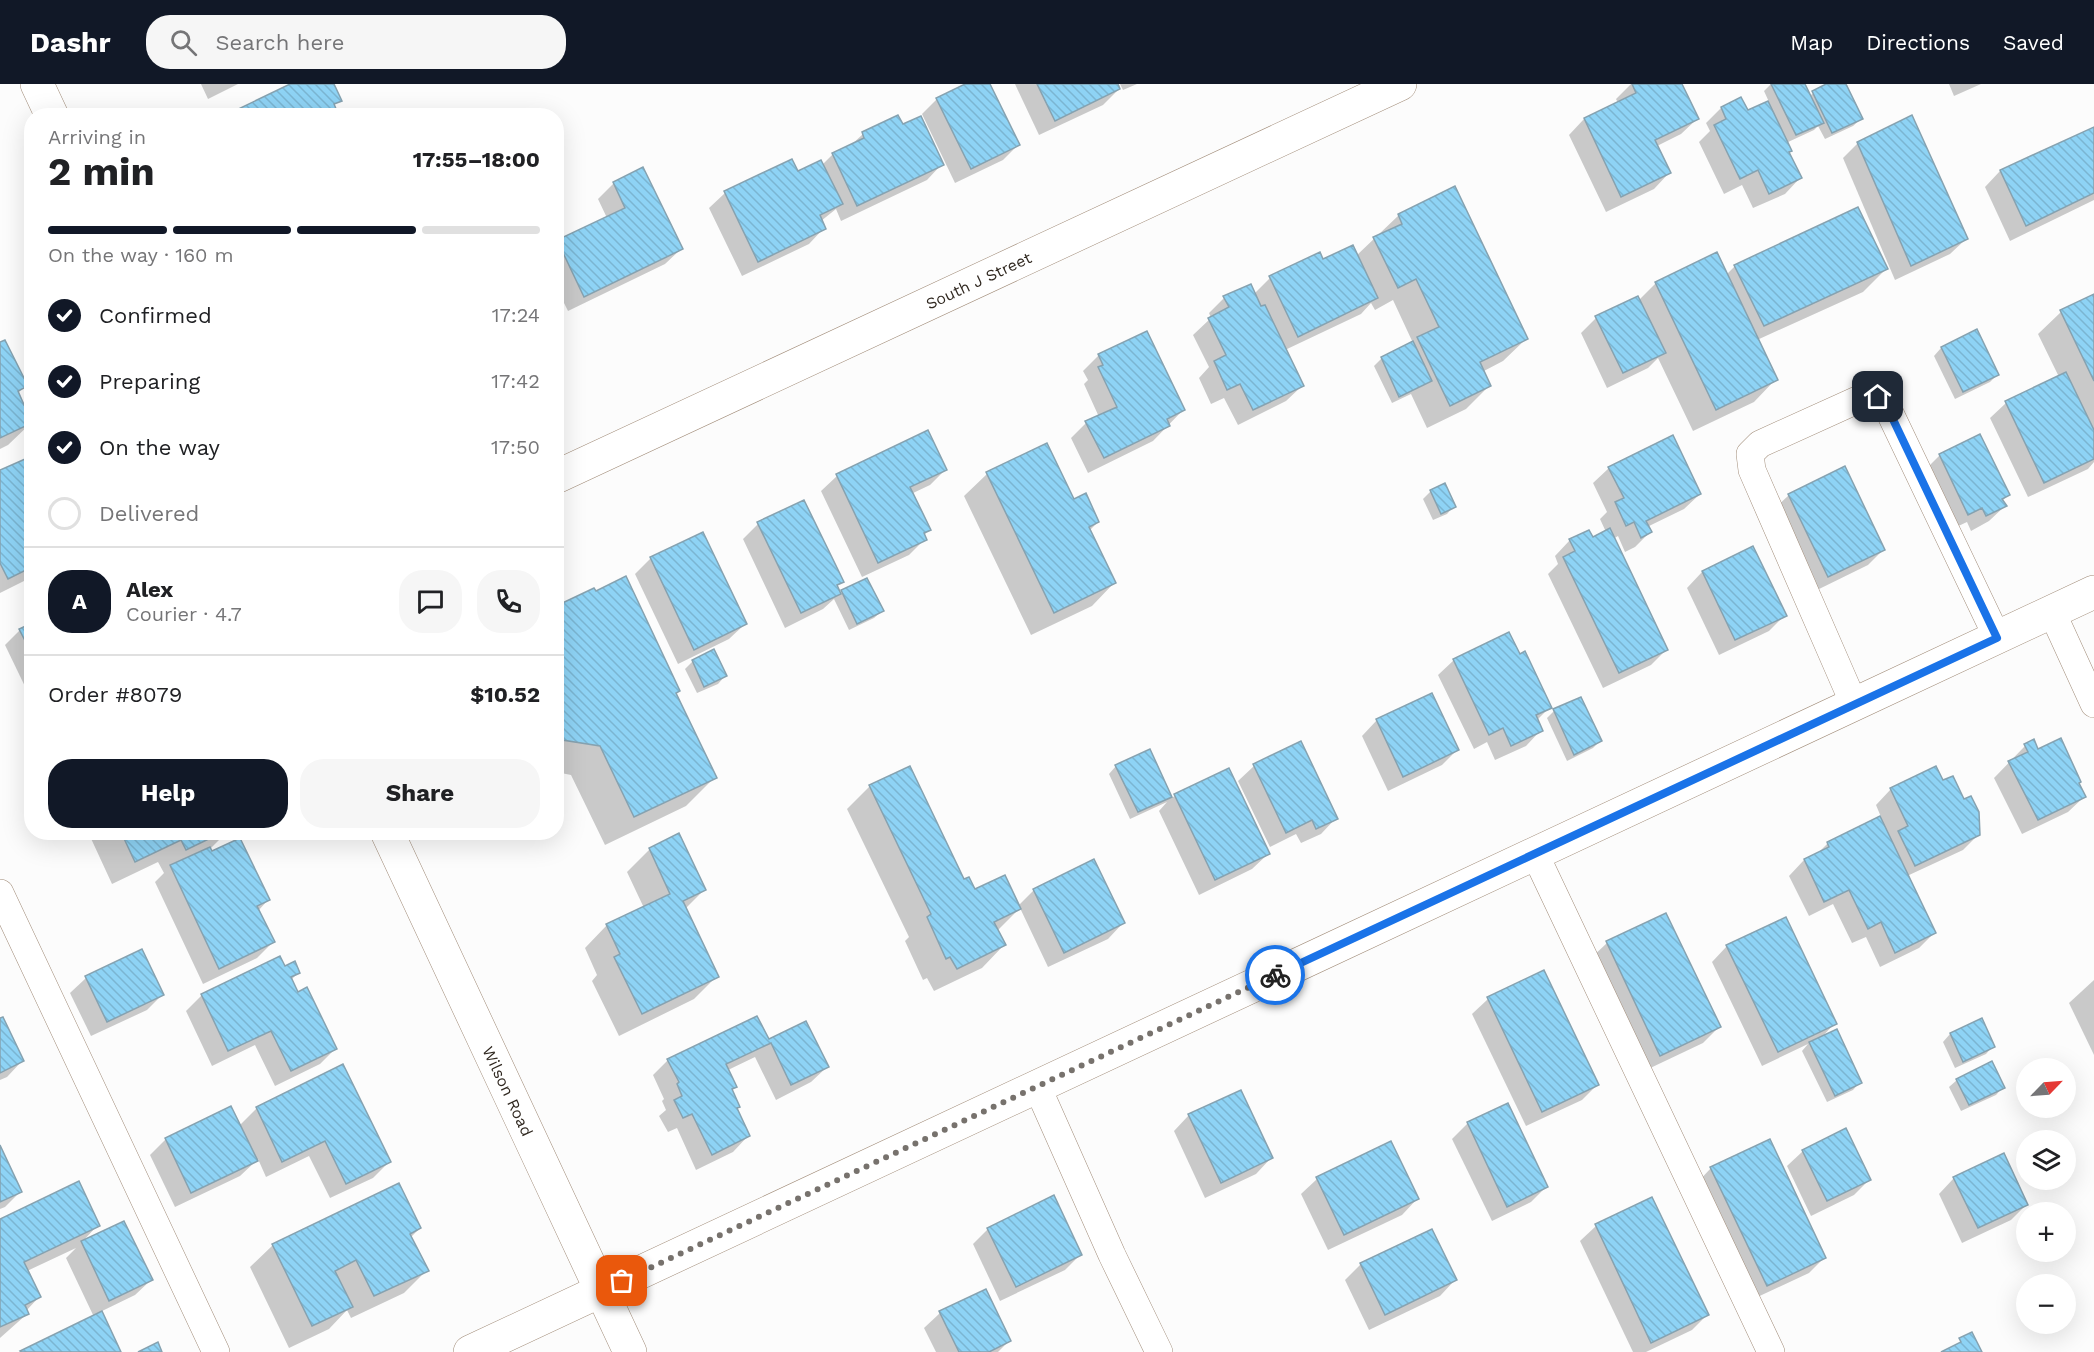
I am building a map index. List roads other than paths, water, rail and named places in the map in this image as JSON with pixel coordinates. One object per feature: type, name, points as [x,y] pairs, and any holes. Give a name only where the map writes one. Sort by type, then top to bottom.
[{"type":"street","points":[[37,84],[48,108]]},
{"type":"street","name":"South J Street","points":[[564,473],[1400,84]]},
{"type":"street","points":[[470,1352],[2094,592]]},
{"type":"street","name":"Wilson Road","points":[[391,840],[630,1352]]},
{"type":"lane","points":[[1854,704],[1752,470],[1750,454],[1760,444],[1866,396],[1878,397],[1889,411],[1997,638]]},
{"type":"lane","points":[[2052,612],[2094,704]]},
{"type":"lane","points":[[1535,854],[1771,1352]]},
{"type":"lane","points":[[0,893],[216,1352]]},
{"type":"lane","points":[[1037,1086],[1112,1255],[1159,1352]]}]
